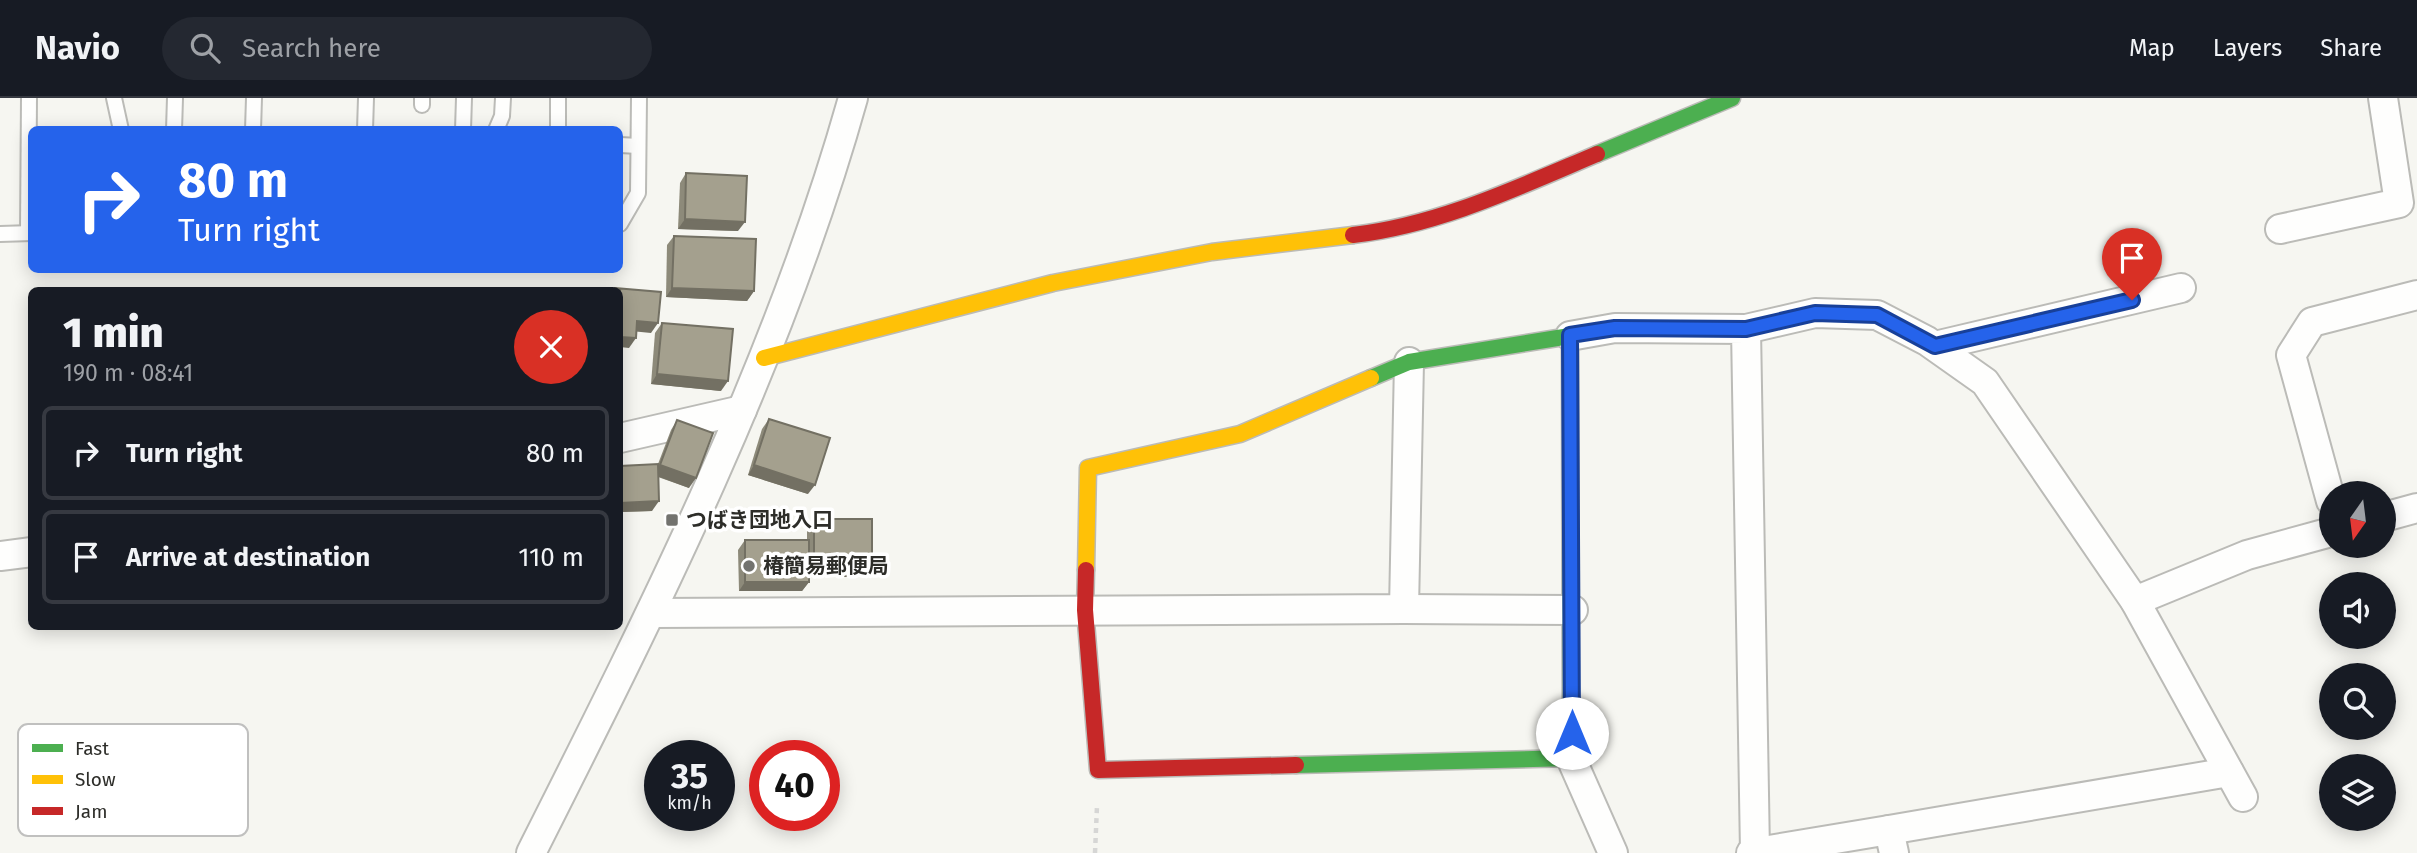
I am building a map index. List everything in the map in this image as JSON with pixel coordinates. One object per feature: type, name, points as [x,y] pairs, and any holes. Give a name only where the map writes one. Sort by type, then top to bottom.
[{"type":"street","points":[[531,853],[651,613],[764,358],[837,155],[853,98]]},
{"type":"street","points":[[764,358],[1053,283],[1212,252],[1387,231],[1491,200],[1732,98]]},
{"type":"street","points":[[2280,229],[2399,203],[2383,98]]},
{"type":"street","points":[[1935,346],[2181,288]]},
{"type":"street","points":[[2326,481],[2291,355],[2312,323],[2417,295]]},
{"type":"street","points":[[1572,758],[1098,770],[1085,610],[1088,468],[1240,434],[1409,362],[1615,328],[1746,329],[1815,313],[1877,315],[1935,346],[1985,382],[2135,601],[2243,797]]},
{"type":"street","points":[[1746,329],[1753,853],[1892,841],[2229,772]]},
{"type":"street","points":[[1570,335],[1572,758],[1613,853]]},
{"type":"street","points":[[1404,608],[1409,362]]},
{"type":"street","points":[[623,437],[741,410]]},
{"type":"street","points":[[2396,514],[2417,508]]},
{"type":"street","points":[[2135,601],[2247,555],[2319,535]]},
{"type":"street","points":[[0,555],[28,552]]},
{"type":"street","points":[[651,613],[1404,608],[1573,610]]},
{"type":"lane","points":[[29,98],[29,126]]},
{"type":"lane","points":[[114,98],[120,126]]},
{"type":"lane","points":[[174,126],[175,98]]},
{"type":"lane","points":[[253,126],[254,98]]},
{"type":"lane","points":[[365,126],[366,98]]},
{"type":"lane","points":[[463,126],[464,98]]},
{"type":"lane","points":[[498,126],[502,116],[503,98]]},
{"type":"lane","points":[[558,98],[558,126]]},
{"type":"lane","points":[[623,219],[638,193],[639,98]]},
{"type":"lane","points":[[623,145],[638,146]]},
{"type":"lane","points":[[0,234],[28,233]]},
{"type":"path","points":[[1095,853],[1098,770]]},
{"type":"building","points":[[686,173],[747,176],[745,222],[685,219]]},
{"type":"building","points":[[674,236],[756,239],[754,291],[672,288]]},
{"type":"building","points":[[623,289],[661,292],[658,323],[637,321],[636,338],[623,337]]},
{"type":"building","points":[[662,323],[733,329],[728,381],[657,374]]},
{"type":"building","points":[[769,419],[830,438],[815,485],[754,465]]},
{"type":"building","points":[[677,420],[713,433],[696,478],[660,465]]},
{"type":"building","points":[[658,464],[659,501],[623,503],[623,466]]},
{"type":"building","points":[[814,519],[872,519],[872,567],[814,568]]},
{"type":"building","points":[[745,540],[809,540],[809,582],[745,582]]},
{"type":"traffic: fast","points":[[1597,154],[1732,98]]},
{"type":"traffic: fast","points":[[1296,765],[1571,758],[1570,336]]},
{"type":"traffic: fast","points":[[1371,378],[1409,362],[1570,336]]},
{"type":"traffic: slow","points":[[764,358],[1053,283],[1212,252],[1353,235]]},
{"type":"traffic: slow","points":[[1086,570],[1088,468],[1240,434],[1371,378]]},
{"type":"traffic: jam","points":[[1353,235],[1447,214],[1597,154]]},
{"type":"traffic: jam","points":[[1086,570],[1085,610],[1098,770],[1296,765]]},
{"type":"place","name":"つばき団地入口","points":[[672,520]]},
{"type":"place","name":"椿簡易郵便局","points":[[749,566]]},
{"type":"route","points":[[1572,733],[1570,335],[1615,328],[1746,329],[1815,313],[1877,315],[1935,346],[2132,300]]}]
